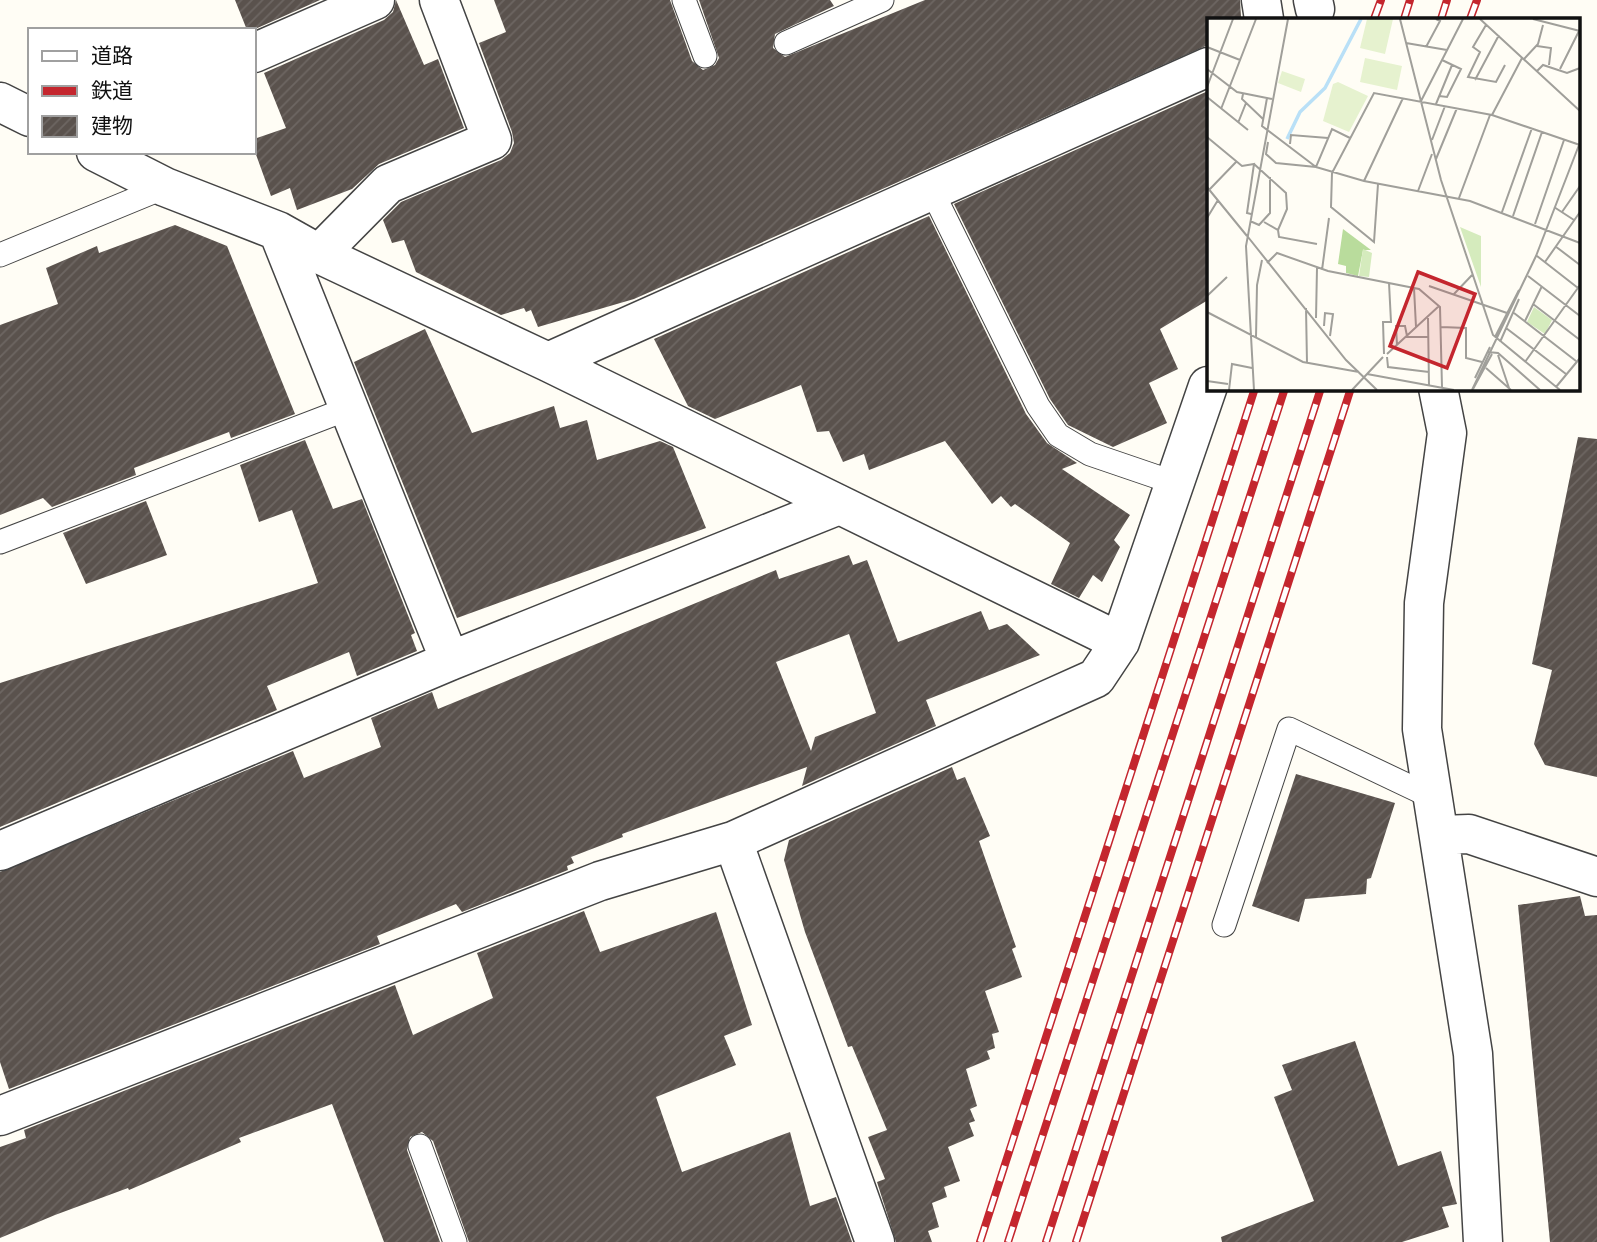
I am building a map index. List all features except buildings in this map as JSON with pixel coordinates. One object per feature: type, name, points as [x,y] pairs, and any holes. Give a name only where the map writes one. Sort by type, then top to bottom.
[{"type":"street","points":[[256,53],[375,0]]},
{"type":"street","points":[[319,254],[388,184],[492,140],[439,0]]},
{"type":"street","points":[[1261,0],[1264,18]]},
{"type":"street","points":[[548,362],[1207,68]]},
{"type":"street","points":[[0,102],[28,116]]},
{"type":"street","points":[[100,154],[165,187],[278,231],[319,254],[548,362],[1120,642]]},
{"type":"street","points":[[278,231],[450,661]]},
{"type":"street","points":[[0,1116],[600,881],[733,841],[1096,678],[1120,642],[1208,390]]},
{"type":"street","points":[[1438,390],[1447,433],[1424,603],[1422,729],[1441,835],[1473,1054],[1483,1242]]},
{"type":"street","points":[[0,850],[450,661],[839,505]]},
{"type":"street","points":[[1441,835],[1469,834],[1597,877]]},
{"type":"street","points":[[733,841],[875,1242]]},
{"type":"lane","points":[[684,0],[705,56]]},
{"type":"lane","points":[[786,43],[882,0]]},
{"type":"lane","points":[[0,255],[165,187]]},
{"type":"lane","points":[[931,189],[1038,406],[1058,435],[1090,454],[1175,483]]},
{"type":"lane","points":[[0,542],[347,409]]},
{"type":"lane","points":[[1224,925],[1289,729],[1434,798]]},
{"type":"lane","points":[[420,1146],[455,1242]]},
{"type":"railway","points":[[1374,18],[1381,0]]},
{"type":"railway","points":[[1404,18],[1410,0]]},
{"type":"railway","points":[[1441,18],[1447,0]]},
{"type":"railway","points":[[1470,18],[1477,0]]},
{"type":"railway","points":[[980,1242],[1254,390]]},
{"type":"railway","points":[[1008,1242],[1284,390]]},
{"type":"railway","points":[[1046,1242],[1320,390]]},
{"type":"railway","points":[[1076,1242],[1350,390]]}]
